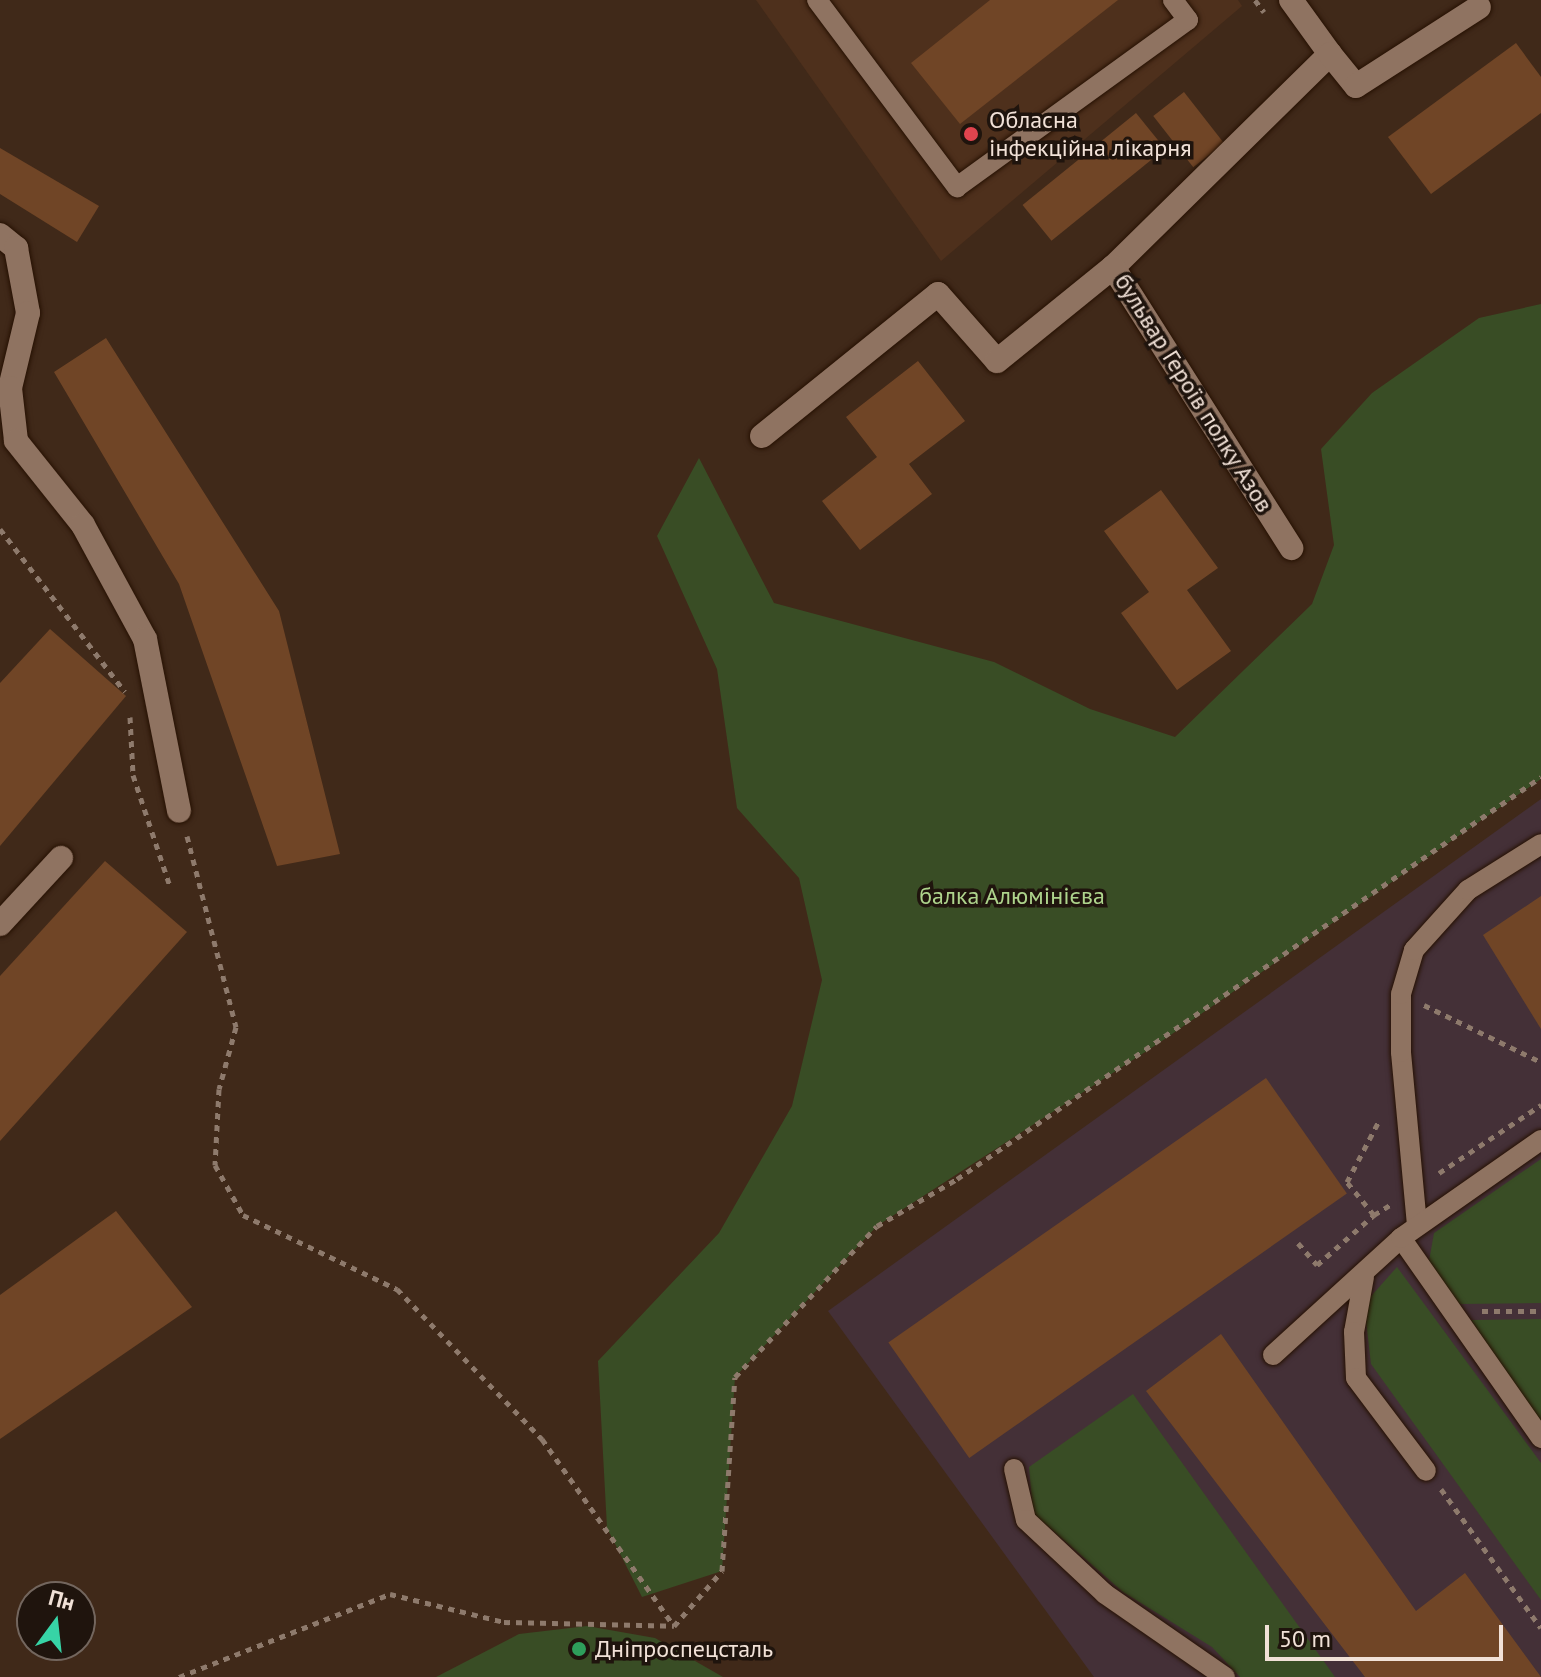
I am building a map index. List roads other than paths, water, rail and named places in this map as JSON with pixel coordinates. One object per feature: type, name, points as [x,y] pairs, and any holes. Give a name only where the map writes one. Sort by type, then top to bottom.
[{"type":"street","points":[[1291,0],[1356,86],[1479,7]]},
{"type":"street","name":"бульвар Героїв полку Азов","points":[[1291,548],[1113,267],[1330,54]]},
{"type":"street","points":[[0,235],[16,248],[28,313],[10,388],[16,441],[83,525],[145,639],[179,811]]},
{"type":"street","points":[[762,436],[938,294],[997,361],[1113,267]]},
{"type":"street","points":[[0,924],[61,858]]},
{"type":"lane","points":[[817,0],[957,187],[1188,20],[1173,0]]},
{"type":"lane","points":[[1541,844],[1441,915],[1414,950],[1401,994],[1402,1080],[1412,1191],[1409,1231],[1453,1312],[1541,1438]]},
{"type":"lane","points":[[1273,1355],[1409,1231],[1541,1140]]},
{"type":"lane","points":[[1366,1273],[1358,1286],[1356,1378],[1426,1471]]},
{"type":"lane","points":[[1014,1469],[1026,1520],[1105,1594],[1225,1677]]},
{"type":"place","name":"Обласна інфекційна лікарня","points":[[971,134]]},
{"type":"place","name":"Дніпроспецсталь","points":[[579,1649]]},
{"type":"park label","name":"балка Алюмінієва","points":[[1012,896]]}]
